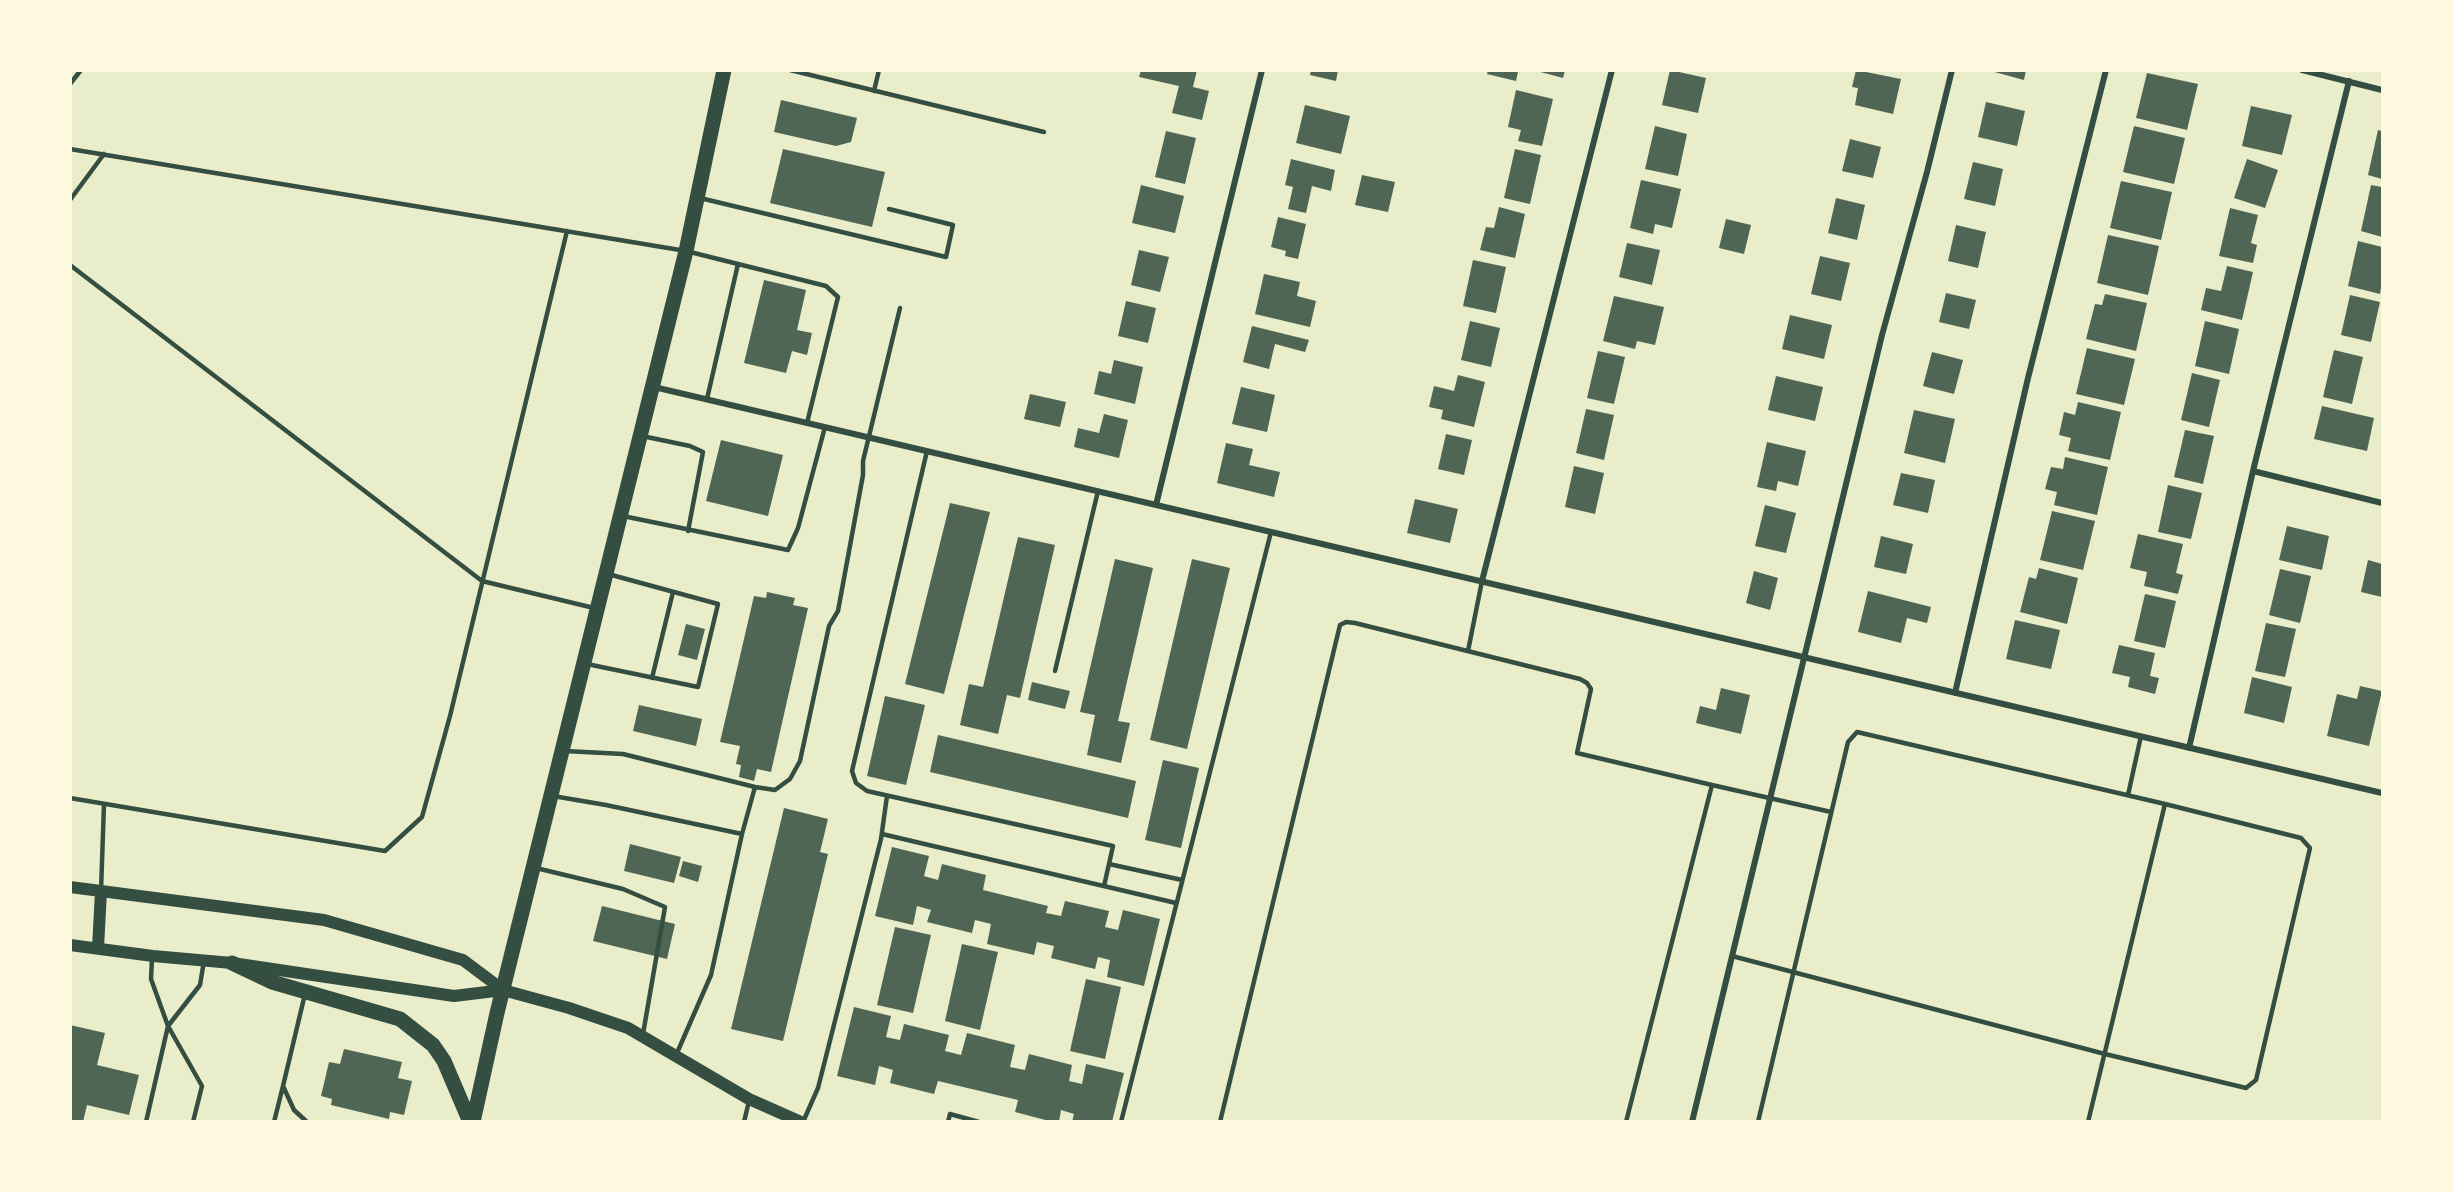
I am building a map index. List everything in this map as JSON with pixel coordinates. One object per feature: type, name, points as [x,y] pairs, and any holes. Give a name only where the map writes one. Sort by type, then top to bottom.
[{"type":"main road","points":[[472,1122],[686,251],[724,70]]},
{"type":"main road","points":[[70,887],[324,920],[463,960],[503,990],[628,1028],[749,1099],[802,1122]]},
{"type":"main road","points":[[98,948],[101,891]]},
{"type":"main road","points":[[70,945],[232,963],[454,996],[503,990]]},
{"type":"main road","points":[[232,963],[272,982],[400,1019],[430,1041],[444,1061],[472,1122]]},
{"type":"street","points":[[1156,505],[1262,70]]},
{"type":"street","points":[[1482,581],[1612,70]]},
{"type":"street","points":[[1692,1122],[1882,335],[1927,172],[1952,70]]},
{"type":"street","points":[[1955,693],[2028,378],[2106,70]]},
{"type":"street","points":[[2302,70],[2382,90]]},
{"type":"street","points":[[2189,748],[2253,471],[2349,81]]},
{"type":"street","points":[[652,386],[2382,793]]},
{"type":"street","points":[[2253,471],[2382,504]]},
{"type":"lane","points":[[70,84],[81,70]]},
{"type":"lane","points":[[790,70],[1044,132]]},
{"type":"lane","points":[[874,91],[879,70]]},
{"type":"lane","points":[[70,149],[686,251],[826,286],[838,297],[807,423]]},
{"type":"lane","points":[[70,200],[104,154]]},
{"type":"lane","points":[[697,197],[946,257],[953,225],[889,209]]},
{"type":"lane","points":[[70,798],[385,851],[422,817],[567,231]]},
{"type":"lane","points":[[70,264],[482,581],[597,609]]},
{"type":"lane","points":[[707,399],[738,264]]},
{"type":"lane","points":[[562,751],[623,754],[775,790],[790,779],[800,761],[829,626],[838,611],[868,437],[900,308]]},
{"type":"lane","points":[[620,516],[788,549],[798,528],[825,427]]},
{"type":"lane","points":[[640,435],[690,446],[703,453],[688,531]]},
{"type":"lane","points":[[927,451],[852,771],[856,783],[867,791],[887,796],[1113,846],[1104,886]]},
{"type":"lane","points":[[1055,670],[1098,491]]},
{"type":"lane","points":[[1121,1122],[1271,532]]},
{"type":"lane","points":[[584,663],[698,687],[718,604],[606,573]]},
{"type":"lane","points":[[1468,651],[1482,581]]},
{"type":"lane","points":[[652,678],[673,592]]},
{"type":"lane","points":[[1220,1122],[1340,625],[1346,622],[1355,623],[1587,683],[1591,689],[1590,699],[1577,753],[1712,784],[1770,800],[1831,812]]},
{"type":"lane","points":[[1732,956],[1793,973],[2105,1054],[2246,1088],[2256,1080],[2310,848],[2301,838],[1857,732],[1848,742],[1831,812],[1793,973],[1758,1122]]},
{"type":"lane","points":[[2128,795],[2141,736]]},
{"type":"lane","points":[[1626,1122],[1712,784]]},
{"type":"lane","points":[[676,1056],[711,975],[742,834],[755,787]]},
{"type":"lane","points":[[551,796],[606,805],[742,834]]},
{"type":"lane","points":[[802,1122],[818,1088],[882,834],[887,796]]},
{"type":"lane","points":[[101,891],[104,804]]},
{"type":"lane","points":[[2088,1122],[2165,804]]},
{"type":"lane","points":[[882,834],[1176,903]]},
{"type":"lane","points":[[1109,864],[1182,880]]},
{"type":"lane","points":[[533,868],[623,889],[665,907],[642,1037]]},
{"type":"lane","points":[[153,956],[150,979],[168,1026],[202,1086],[194,1122]]},
{"type":"lane","points":[[146,1122],[168,1026],[200,985],[204,960]]},
{"type":"lane","points":[[274,1122],[306,991]]},
{"type":"lane","points":[[283,1086],[294,1110],[307,1122]]},
{"type":"lane","points":[[744,1122],[749,1099]]},
{"type":"lane","points":[[948,1122],[950,1114],[979,1122]]},
{"type":"building","points":[[1141,70],[1197,70],[1193,87],[1209,91],[1202,120],[1172,113],[1179,86],[1139,77]]},
{"type":"building","points":[[1311,70],[1338,70],[1336,81],[1310,75]]},
{"type":"building","points":[[1488,70],[1518,72],[1516,81],[1487,74]]},
{"type":"building","points":[[1533,70],[1565,70],[1563,78]]},
{"type":"building","points":[[1670,70],[1706,78],[1698,113],[1662,105]]},
{"type":"building","points":[[1856,70],[1901,79],[1893,114],[1855,105],[1858,88],[1852,87]]},
{"type":"building","points":[[1987,70],[2026,70],[2024,80]]},
{"type":"building","points":[[2147,73],[2198,84],[2187,130],[2136,118]]},
{"type":"building","points":[[1516,90],[1553,99],[1542,146],[1518,141],[1521,130],[1508,127]]},
{"type":"building","points":[[781,100],[857,118],[851,142],[836,146],[774,132]]},
{"type":"building","points":[[1986,102],[2025,111],[2017,146],[1978,137]]},
{"type":"building","points":[[1305,105],[1350,116],[1341,154],[1296,143]]},
{"type":"building","points":[[2251,106],[2292,115],[2282,155],[2242,146]]},
{"type":"building","points":[[1655,126],[1687,134],[1678,176],[1645,169]]},
{"type":"building","points":[[2134,126],[2185,138],[2174,184],[2123,172]]},
{"type":"building","points":[[2378,130],[2382,131],[2382,179],[2368,175]]},
{"type":"building","points":[[1166,131],[1196,138],[1185,184],[1155,177]]},
{"type":"building","points":[[1850,139],[1881,147],[1873,178],[1842,171]]},
{"type":"building","points":[[783,149],[885,172],[872,227],[770,203]]},
{"type":"building","points":[[1515,149],[1541,155],[1530,204],[1504,198]]},
{"type":"building","points":[[1291,159],[1335,170],[1331,191],[1312,186],[1306,213],[1288,209],[1293,187],[1285,185]]},
{"type":"building","points":[[2247,159],[2278,170],[2265,208],[2234,198]]},
{"type":"building","points":[[1973,162],[2003,169],[1995,206],[1964,199]]},
{"type":"building","points":[[1362,175],[1395,182],[1388,212],[1355,205]]},
{"type":"building","points":[[1641,180],[1681,189],[1672,228],[1655,224],[1653,234],[1630,228]]},
{"type":"building","points":[[2121,181],[2172,192],[2161,240],[2110,228]]},
{"type":"building","points":[[1141,185],[1184,196],[1175,233],[1132,223]]},
{"type":"building","points":[[2371,185],[2382,187],[2382,237],[2361,231]]},
{"type":"building","points":[[1836,198],[1865,205],[1857,240],[1828,233]]},
{"type":"building","points":[[1499,207],[1525,214],[1515,258],[1480,250],[1486,227],[1494,228]]},
{"type":"building","points":[[2230,208],[2258,215],[2251,243],[2257,245],[2253,263],[2219,256]]},
{"type":"building","points":[[1278,217],[1306,224],[1298,259],[1285,256],[1286,251],[1271,247]]},
{"type":"building","points":[[1726,219],[1751,225],[1744,254],[1719,248]]},
{"type":"building","points":[[1956,225],[1986,232],[1978,268],[1948,261]]},
{"type":"building","points":[[2108,235],[2159,246],[2148,295],[2097,283]]},
{"type":"building","points":[[2358,241],[2382,247],[2380,294],[2348,286]]},
{"type":"building","points":[[1627,243],[1660,250],[1652,285],[1619,277]]},
{"type":"building","points":[[1139,250],[1169,257],[1160,292],[1131,285]]},
{"type":"building","points":[[1820,256],[1850,263],[1841,301],[1811,294]]},
{"type":"building","points":[[1473,260],[1506,267],[1496,313],[1463,306]]},
{"type":"building","points":[[2227,266],[2253,272],[2242,320],[2201,310],[2206,288],[2221,291]]},
{"type":"building","points":[[1264,274],[1300,282],[1297,296],[1316,301],[1310,327],[1255,314]]},
{"type":"building","points":[[764,280],[806,290],[797,330],[812,333],[807,355],[792,351],[786,373],[744,363]]},
{"type":"building","points":[[1946,293],[1976,300],[1969,329],[1939,322]]},
{"type":"building","points":[[2105,294],[2147,303],[2136,351],[2086,339],[2095,304],[2102,305]]},
{"type":"building","points":[[2350,295],[2380,302],[2371,342],[2341,335]]},
{"type":"building","points":[[1614,296],[1664,307],[1655,345],[1637,341],[1635,349],[1603,341]]},
{"type":"building","points":[[1126,301],[1156,308],[1148,343],[1118,336]]},
{"type":"building","points":[[1790,315],[1832,325],[1824,359],[1782,349]]},
{"type":"building","points":[[1470,321],[1500,328],[1491,367],[1461,360]]},
{"type":"building","points":[[2205,321],[2239,329],[2229,374],[2195,366]]},
{"type":"building","points":[[1252,326],[1309,340],[1305,352],[1275,344],[1269,369],[1243,362]]},
{"type":"building","points":[[2087,348],[2135,359],[2124,405],[2076,394]]},
{"type":"building","points":[[2334,350],[2363,357],[2352,404],[2323,397]]},
{"type":"building","points":[[1598,351],[1625,357],[1614,404],[1587,398]]},
{"type":"building","points":[[1932,352],[1963,360],[1954,394],[1923,386]]},
{"type":"building","points":[[1114,360],[1143,367],[1135,404],[1094,394],[1099,371],[1111,374]]},
{"type":"building","points":[[2192,373],[2220,380],[2209,427],[2181,420]]},
{"type":"building","points":[[1458,375],[1485,382],[1474,427],[1441,419],[1443,410],[1429,407],[1434,386],[1454,391]]},
{"type":"building","points":[[1776,376],[1823,387],[1815,421],[1768,410]]},
{"type":"building","points":[[1241,387],[1275,395],[1267,432],[1232,424]]},
{"type":"building","points":[[1030,394],[1066,402],[1060,427],[1024,419]]},
{"type":"building","points":[[2078,402],[2121,412],[2110,460],[2068,451],[2071,438],[2059,435],[2064,412],[2075,415]]},
{"type":"building","points":[[2322,406],[2374,418],[2367,451],[2314,439]]},
{"type":"building","points":[[1586,409],[1614,415],[1604,460],[1576,453]]},
{"type":"building","points":[[1914,410],[1955,419],[1945,463],[1904,453]]},
{"type":"building","points":[[1104,414],[1128,420],[1119,458],[1074,447],[1078,428],[1099,433]]},
{"type":"building","points":[[2185,430],[2214,436],[2203,484],[2174,477]]},
{"type":"building","points":[[1446,434],[1472,440],[1464,475],[1438,469]]},
{"type":"building","points":[[721,440],[783,455],[768,516],[706,501]]},
{"type":"building","points":[[1767,442],[1806,451],[1798,486],[1778,481],[1776,491],[1757,487]]},
{"type":"building","points":[[1226,443],[1253,449],[1249,465],[1280,472],[1274,497],[1217,483]]},
{"type":"building","points":[[2065,457],[2108,467],[2097,515],[2054,505],[2057,492],[2045,489],[2051,467],[2063,469]]},
{"type":"building","points":[[1574,466],[1604,473],[1595,514],[1565,507]]},
{"type":"building","points":[[1901,473],[1935,480],[1928,513],[1893,505]]},
{"type":"building","points":[[2168,485],[2202,493],[2191,539],[2158,532]]},
{"type":"building","points":[[1415,499],[1458,509],[1450,543],[1407,533]]},
{"type":"building","points":[[950,503],[990,512],[944,694],[905,684]]},
{"type":"building","points":[[1765,505],[1796,513],[1786,553],[1755,546]]},
{"type":"building","points":[[2052,511],[2095,521],[2083,570],[2040,560]]},
{"type":"building","points":[[2287,526],[2329,536],[2322,570],[2279,560]]},
{"type":"building","points":[[2138,534],[2183,544],[2176,573],[2183,575],[2178,594],[2144,586],[2147,572],[2130,568]]},
{"type":"building","points":[[1881,536],[1913,544],[1906,574],[1874,567]]},
{"type":"building","points":[[1018,537],[1055,545],[1020,698],[1007,695],[998,734],[960,725],[969,684],[983,687]]},
{"type":"building","points":[[1115,559],[1153,568],[1118,721],[1130,723],[1121,763],[1087,755],[1095,715],[1080,712]]},
{"type":"building","points":[[1192,559],[1230,568],[1187,749],[1150,740]]},
{"type":"building","points":[[2368,560],[2382,564],[2382,597],[2361,592]]},
{"type":"building","points":[[2039,568],[2078,578],[2067,624],[2020,612],[2029,577],[2036,579]]},
{"type":"building","points":[[2280,569],[2311,576],[2300,623],[2269,615]]},
{"type":"building","points":[[1754,571],[1778,578],[1770,610],[1746,603]]},
{"type":"building","points":[[1868,591],[1931,607],[1927,623],[1907,618],[1901,643],[1858,632]]},
{"type":"building","points":[[767,592],[795,598],[793,605],[808,608],[771,772],[757,769],[754,781],[739,777],[741,765],[736,764],[740,746],[720,742],[754,596],[766,598]]},
{"type":"building","points":[[2145,594],[2176,601],[2165,648],[2134,641]]},
{"type":"building","points":[[2015,620],[2060,630],[2051,669],[2006,659]]},
{"type":"building","points":[[2266,623],[2296,629],[2285,677],[2255,671]]},
{"type":"building","points":[[686,624],[705,629],[697,660],[678,655]]},
{"type":"building","points":[[2119,645],[2155,653],[2150,676],[2159,678],[2155,694],[2128,687],[2130,677],[2112,673]]},
{"type":"building","points":[[2252,677],[2292,687],[2284,723],[2244,713]]},
{"type":"building","points":[[1032,682],[1070,691],[1065,709],[1028,700]]},
{"type":"building","points":[[2360,686],[2382,691],[2369,746],[2327,736],[2337,694],[2357,699]]},
{"type":"building","points":[[1721,688],[1750,695],[1741,734],[1696,723],[1700,706],[1716,710]]},
{"type":"building","points":[[885,696],[925,705],[906,785],[867,776]]},
{"type":"building","points":[[639,705],[702,719],[696,746],[633,731]]},
{"type":"building","points":[[938,735],[1136,781],[1128,818],[930,772]]},
{"type":"building","points":[[1163,760],[1199,768],[1181,848],[1145,840]]},
{"type":"building","points":[[784,808],[828,819],[820,852],[828,854],[783,1041],[731,1029]]},
{"type":"building","points":[[630,844],[681,857],[674,883],[624,871]]},
{"type":"building","points":[[892,847],[929,856],[924,876],[938,880],[942,864],[986,875],[983,890],[1048,906],[1046,913],[1061,916],[1065,901],[1109,911],[1105,927],[1118,930],[1123,910],[1160,919],[1144,986],[1107,977],[1110,960],[1098,957],[1095,969],[1051,958],[1054,946],[1037,942],[1034,955],[987,944],[991,924],[975,920],[972,933],[927,922],[931,910],[917,906],[913,925],[875,916]]},
{"type":"building","points":[[683,861],[702,866],[698,882],[679,876]]},
{"type":"building","points":[[602,906],[675,924],[667,959],[593,941]]},
{"type":"building","points":[[895,927],[931,935],[913,1013],[877,1005]]},
{"type":"building","points":[[962,944],[998,952],[980,1030],[945,1021]]},
{"type":"building","points":[[1086,979],[1121,987],[1105,1059],[1070,1051]]},
{"type":"building","points":[[854,1007],[891,1016],[886,1037],[900,1040],[904,1024],[949,1035],[945,1051],[961,1055],[967,1033],[1015,1045],[1010,1067],[1025,1070],[1029,1054],[1072,1065],[1069,1081],[1082,1084],[1086,1064],[1124,1073],[1112,1122],[1072,1122],[1074,1114],[1061,1110],[1059,1122],[1053,1122],[1015,1112],[1018,1100],[938,1081],[934,1094],[890,1083],[893,1070],[879,1066],[875,1085],[837,1076]]},
{"type":"building","points":[[70,1025],[105,1033],[97,1065],[139,1075],[129,1115],[87,1105],[83,1122],[70,1122]]},
{"type":"building","points":[[344,1049],[402,1062],[398,1078],[412,1081],[404,1115],[390,1112],[389,1119],[331,1105],[332,1099],[321,1096],[329,1062],[340,1064]]}]
